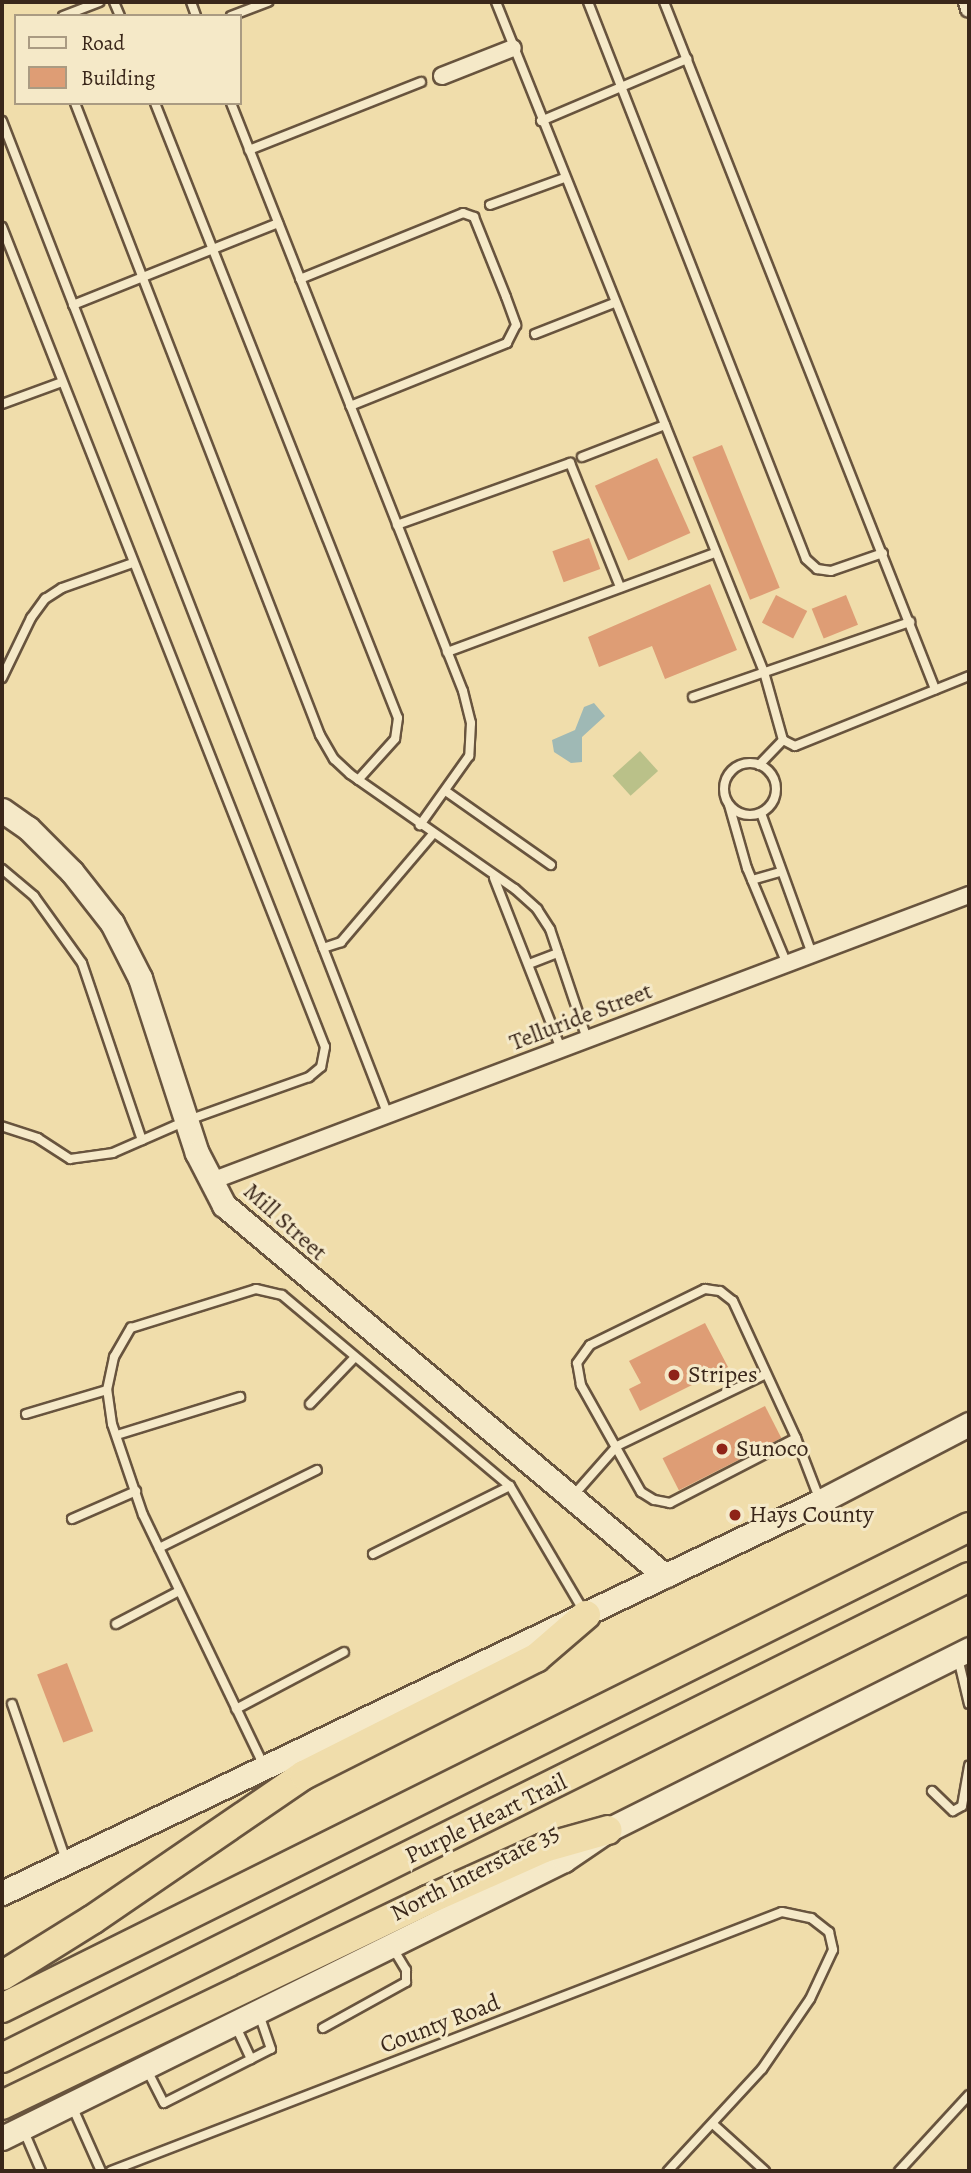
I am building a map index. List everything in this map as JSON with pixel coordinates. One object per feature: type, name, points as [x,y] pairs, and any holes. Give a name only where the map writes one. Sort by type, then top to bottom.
[{"type":"highway","name":"Purple Heart Trail","points":[[2,2008],[969,1527]]},
{"type":"highway","name":"Purple Heart Trail","points":[[2,2058],[969,1577]]},
{"type":"highway","points":[[2,1976],[103,1913],[304,1775],[536,1658],[586,1615]]},
{"type":"highway","points":[[2,2105],[428,1900],[544,1848],[608,1830]]},
{"type":"main road","name":"Mill Street","points":[[2,810],[28,828],[72,872],[112,923],[140,978],[209,1182],[247,1228],[665,1576]]},
{"type":"main road","points":[[2,1893],[266,1770],[586,1615],[821,1501],[969,1424]]},
{"type":"main road","name":"North Interstate 35","points":[[12,2133],[564,1860],[608,1830],[710,1783],[963,1652]]},
{"type":"street","points":[[967,2],[969,9]]},
{"type":"street","points":[[442,76],[513,48]]},
{"type":"street","name":"Telluride Street","points":[[209,1182],[969,895]]},
{"type":"lane","points":[[68,14],[99,2]]},
{"type":"lane","points":[[236,14],[268,2]]},
{"type":"lane","points":[[496,2],[541,121],[764,672],[783,740],[795,746],[969,676]]},
{"type":"lane","points":[[588,2],[806,559],[817,569],[831,571],[883,553]]},
{"type":"lane","points":[[664,2],[935,689]]},
{"type":"lane","points":[[541,121],[687,60]]},
{"type":"lane","points":[[249,150],[421,82]]},
{"type":"lane","points":[[76,105],[320,735],[334,759],[358,780],[494,878],[514,889],[537,909],[558,953],[587,1039]]},
{"type":"lane","points":[[156,105],[398,718],[395,739],[358,780]]},
{"type":"lane","points":[[232,105],[447,652],[471,723],[469,756],[447,792],[419,825]]},
{"type":"lane","points":[[2,121],[387,1115]]},
{"type":"lane","points":[[490,205],[564,178]]},
{"type":"lane","points":[[300,279],[463,214],[474,217],[506,297],[516,325],[507,343],[350,406]]},
{"type":"lane","points":[[74,305],[278,223]]},
{"type":"lane","points":[[2,226],[326,1047],[321,1067],[309,1077],[188,1120],[113,1153],[71,1159],[38,1138],[2,1126]]},
{"type":"lane","points":[[535,334],[614,303]]},
{"type":"lane","points":[[2,404],[62,382]]},
{"type":"lane","points":[[582,457],[665,425]]},
{"type":"lane","points":[[397,525],[569,463],[620,587]]},
{"type":"lane","points":[[447,652],[714,553]]},
{"type":"lane","points":[[2,678],[31,618],[45,599],[62,588],[133,563]]},
{"type":"lane","points":[[693,696],[909,622]]},
{"type":"lane","points":[[783,740],[758,765],[731,770],[723,787],[752,880],[787,964]]},
{"type":"lane","points":[[729,805],[744,815],[761,813],[769,807],[776,788],[767,770],[758,765]]},
{"type":"lane","points":[[447,792],[551,864]]},
{"type":"lane","points":[[761,813],[779,872],[812,954]]},
{"type":"lane","points":[[323,948],[341,942],[433,834]]},
{"type":"lane","points":[[2,869],[34,896],[82,963],[142,1140]]},
{"type":"lane","points":[[752,880],[779,872]]},
{"type":"lane","points":[[494,878],[561,1049]]},
{"type":"lane","points":[[529,964],[558,953]]},
{"type":"lane","points":[[266,1770],[159,1548],[117,1435],[107,1390],[114,1357],[131,1328],[256,1289],[282,1295],[510,1486],[586,1615]]},
{"type":"lane","points":[[796,1438],[670,1503],[640,1492],[581,1385],[576,1363],[590,1345],[705,1289],[720,1291],[733,1301],[796,1438],[821,1501]]},
{"type":"lane","points":[[310,1404],[355,1357]]},
{"type":"lane","points":[[570,1499],[617,1446],[765,1375]]},
{"type":"lane","points":[[26,1414],[107,1390]]},
{"type":"lane","points":[[117,1435],[240,1397]]},
{"type":"lane","points":[[159,1548],[317,1470]]},
{"type":"lane","points":[[373,1555],[510,1486]]},
{"type":"lane","points":[[72,1518],[136,1491]]},
{"type":"lane","points":[[116,1624],[179,1591]]},
{"type":"lane","points":[[236,1709],[344,1651]]},
{"type":"lane","points":[[963,1652],[969,1704]]},
{"type":"lane","points":[[12,1704],[68,1863]]},
{"type":"lane","points":[[932,1791],[953,1811],[962,1806],[969,1766]]},
{"type":"lane","name":"County Road","points":[[111,2171],[782,1912],[811,1918],[829,1932],[833,1950],[810,1999],[762,2069],[713,2124]]},
{"type":"lane","points":[[323,2028],[406,1982],[405,1970],[392,1946]]},
{"type":"lane","points":[[146,2067],[164,2104],[271,2049],[272,2042],[258,2012]]},
{"type":"lane","points":[[234,2024],[251,2059]]},
{"type":"lane","points":[[899,2171],[969,2095]]},
{"type":"lane","points":[[71,2104],[101,2171]]},
{"type":"lane","points":[[668,2171],[713,2124],[765,2171]]},
{"type":"lane","points":[[12,2133],[41,2171]]},
{"type":"green space","points":[[640,751],[658,771],[631,796],[613,776]]},
{"type":"water","points":[[594,703],[605,716],[582,737],[582,762],[571,763],[554,752],[552,740],[575,730],[584,707]]},
{"type":"building","points":[[722,445],[780,588],[750,600],[692,457]]},
{"type":"building","points":[[657,458],[690,533],[628,561],[595,486]]},
{"type":"building","points":[[589,538],[600,569],[564,582],[552,551]]},
{"type":"building","points":[[710,584],[737,650],[665,679],[652,646],[599,667],[588,637]]},
{"type":"building","points":[[776,595],[807,611],[793,639],[762,623]]},
{"type":"building","points":[[846,595],[858,625],[824,639],[812,609]]},
{"type":"building","name":"Stripes","points":[[705,1323],[728,1367],[640,1411],[629,1389],[641,1383],[629,1361]]},
{"type":"building","name":"Sunoco","points":[[765,1406],[781,1438],[679,1490],[663,1458]]},
{"type":"building","points":[[67,1663],[93,1731],[63,1743],[37,1674]]},
{"type":"place","name":"Stripes","points":[[674,1375]]},
{"type":"place","name":"Sunoco","points":[[722,1449]]},
{"type":"place","name":"Hays County","points":[[735,1515]]}]
